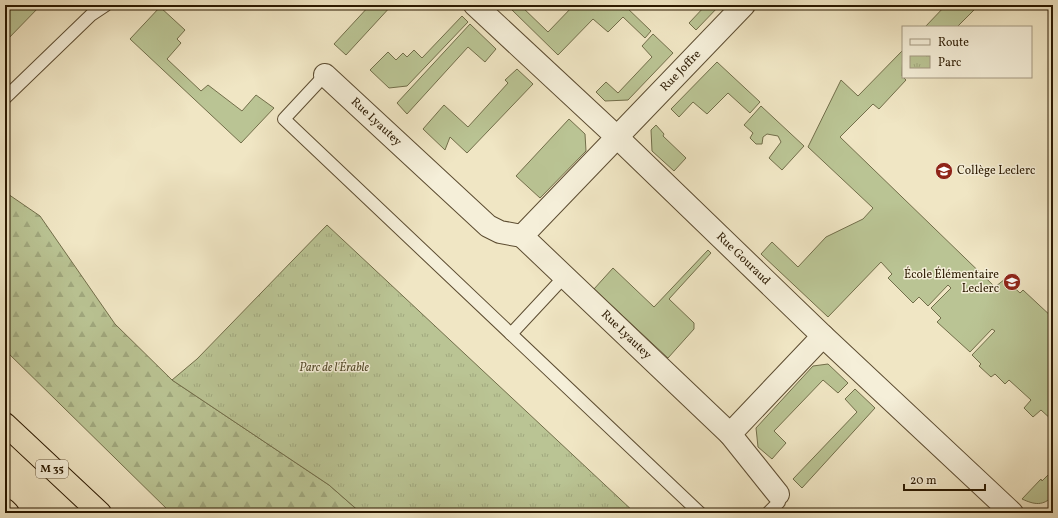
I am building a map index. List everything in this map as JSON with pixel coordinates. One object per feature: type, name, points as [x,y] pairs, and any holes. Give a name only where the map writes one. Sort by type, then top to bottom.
[{"type":"highway","name":"M 35","points":[[5,424],[100,513]]},
{"type":"highway","points":[[5,510],[8,513]]},
{"type":"street","name":"Rue Joffre","points":[[618,138],[744,5]]},
{"type":"street","name":"Rue Gouraud","points":[[480,7],[823,336],[1012,513]]},
{"type":"street","name":"Rue Lyautey","points":[[325,75],[488,226],[500,232],[522,236],[730,434],[773,504]]},
{"type":"street","points":[[522,236],[618,138]]},
{"type":"street","points":[[730,434],[823,336]]},
{"type":"lane","points":[[5,98],[91,15],[106,5]]},
{"type":"lane","points":[[325,75],[284,119],[700,513]]},
{"type":"lane","points":[[511,334],[565,276]]},
{"type":"green space","points":[[5,5],[41,5],[5,42]]},
{"type":"green space","points":[[370,5],[392,5],[346,55],[334,44]]},
{"type":"green space","points":[[515,5],[520,5],[548,32],[574,5],[624,5],[651,31],[645,38],[623,17],[608,32],[593,19],[558,55],[511,9]]},
{"type":"green space","points":[[706,5],[720,5],[696,30],[689,23]]},
{"type":"green space","points":[[946,5],[979,5],[958,26],[926,26]]},
{"type":"green space","points":[[160,7],[185,30],[177,39],[181,43],[167,59],[201,91],[208,85],[242,111],[256,95],[274,108],[241,143],[130,39]]},
{"type":"green space","points":[[462,16],[468,22],[407,86],[389,88],[370,70],[388,52],[396,60],[403,53],[407,57],[414,50],[422,58]]},
{"type":"green space","points":[[470,24],[496,49],[485,62],[468,47],[407,114],[397,103]]},
{"type":"green space","points":[[653,34],[673,53],[628,100],[605,101],[596,92],[606,82],[618,93],[652,57],[642,46]]},
{"type":"green space","points":[[902,51],[902,78],[906,80],[879,109],[873,104],[840,137],[995,287],[1005,279],[1020,293],[1023,290],[1053,318],[1053,421],[1041,410],[1033,417],[1024,408],[1031,400],[1009,380],[1005,384],[995,374],[991,377],[979,366],[981,364],[972,355],[995,331],[992,329],[970,352],[937,322],[941,318],[931,308],[951,288],[948,285],[928,306],[919,297],[913,303],[888,278],[892,274],[881,262],[828,317],[761,254],[772,242],[798,267],[826,237],[863,219],[873,208],[808,147],[841,80],[858,96]]},
{"type":"green space","points":[[717,62],[760,102],[750,113],[728,93],[707,114],[693,102],[679,117],[671,109]]},
{"type":"green space","points":[[517,69],[533,84],[467,153],[450,137],[445,150],[423,129],[444,105],[468,127],[508,83],[505,80]]},
{"type":"green space","points":[[761,106],[804,146],[782,170],[769,158],[781,142],[778,136],[767,134],[763,137],[762,144],[756,144],[750,138],[753,133],[744,125]]},
{"type":"green space","points":[[569,119],[585,134],[586,151],[540,198],[516,176]]},
{"type":"green space","points":[[656,125],[664,134],[663,136],[686,158],[674,171],[652,151],[651,130]]},
{"type":"green space","points":[[5,192],[40,216],[115,324],[172,380],[329,485],[361,513],[171,513],[5,350]]},
{"type":"green space","name":"Parc de l'Érable","points":[[327,225],[635,513],[361,513],[329,485],[172,380],[197,359]]},
{"type":"green space","points":[[708,250],[711,253],[669,299],[694,323],[694,329],[668,358],[594,289],[613,268],[654,307]]},
{"type":"green space","points":[[828,364],[848,383],[838,393],[823,380],[774,431],[786,443],[772,459],[758,447],[756,428],[813,366]]},
{"type":"green space","points":[[855,389],[875,408],[802,488],[793,479],[857,412],[845,399]]},
{"type":"green space","points":[[1053,470],[1053,496],[1046,502],[1039,504],[1022,499],[1041,479],[1042,481]]},
{"type":"place","name":"Collège Leclerc","points":[[944,171]]},
{"type":"place","name":"École Élémentaire Leclerc","points":[[1012,282]]}]
